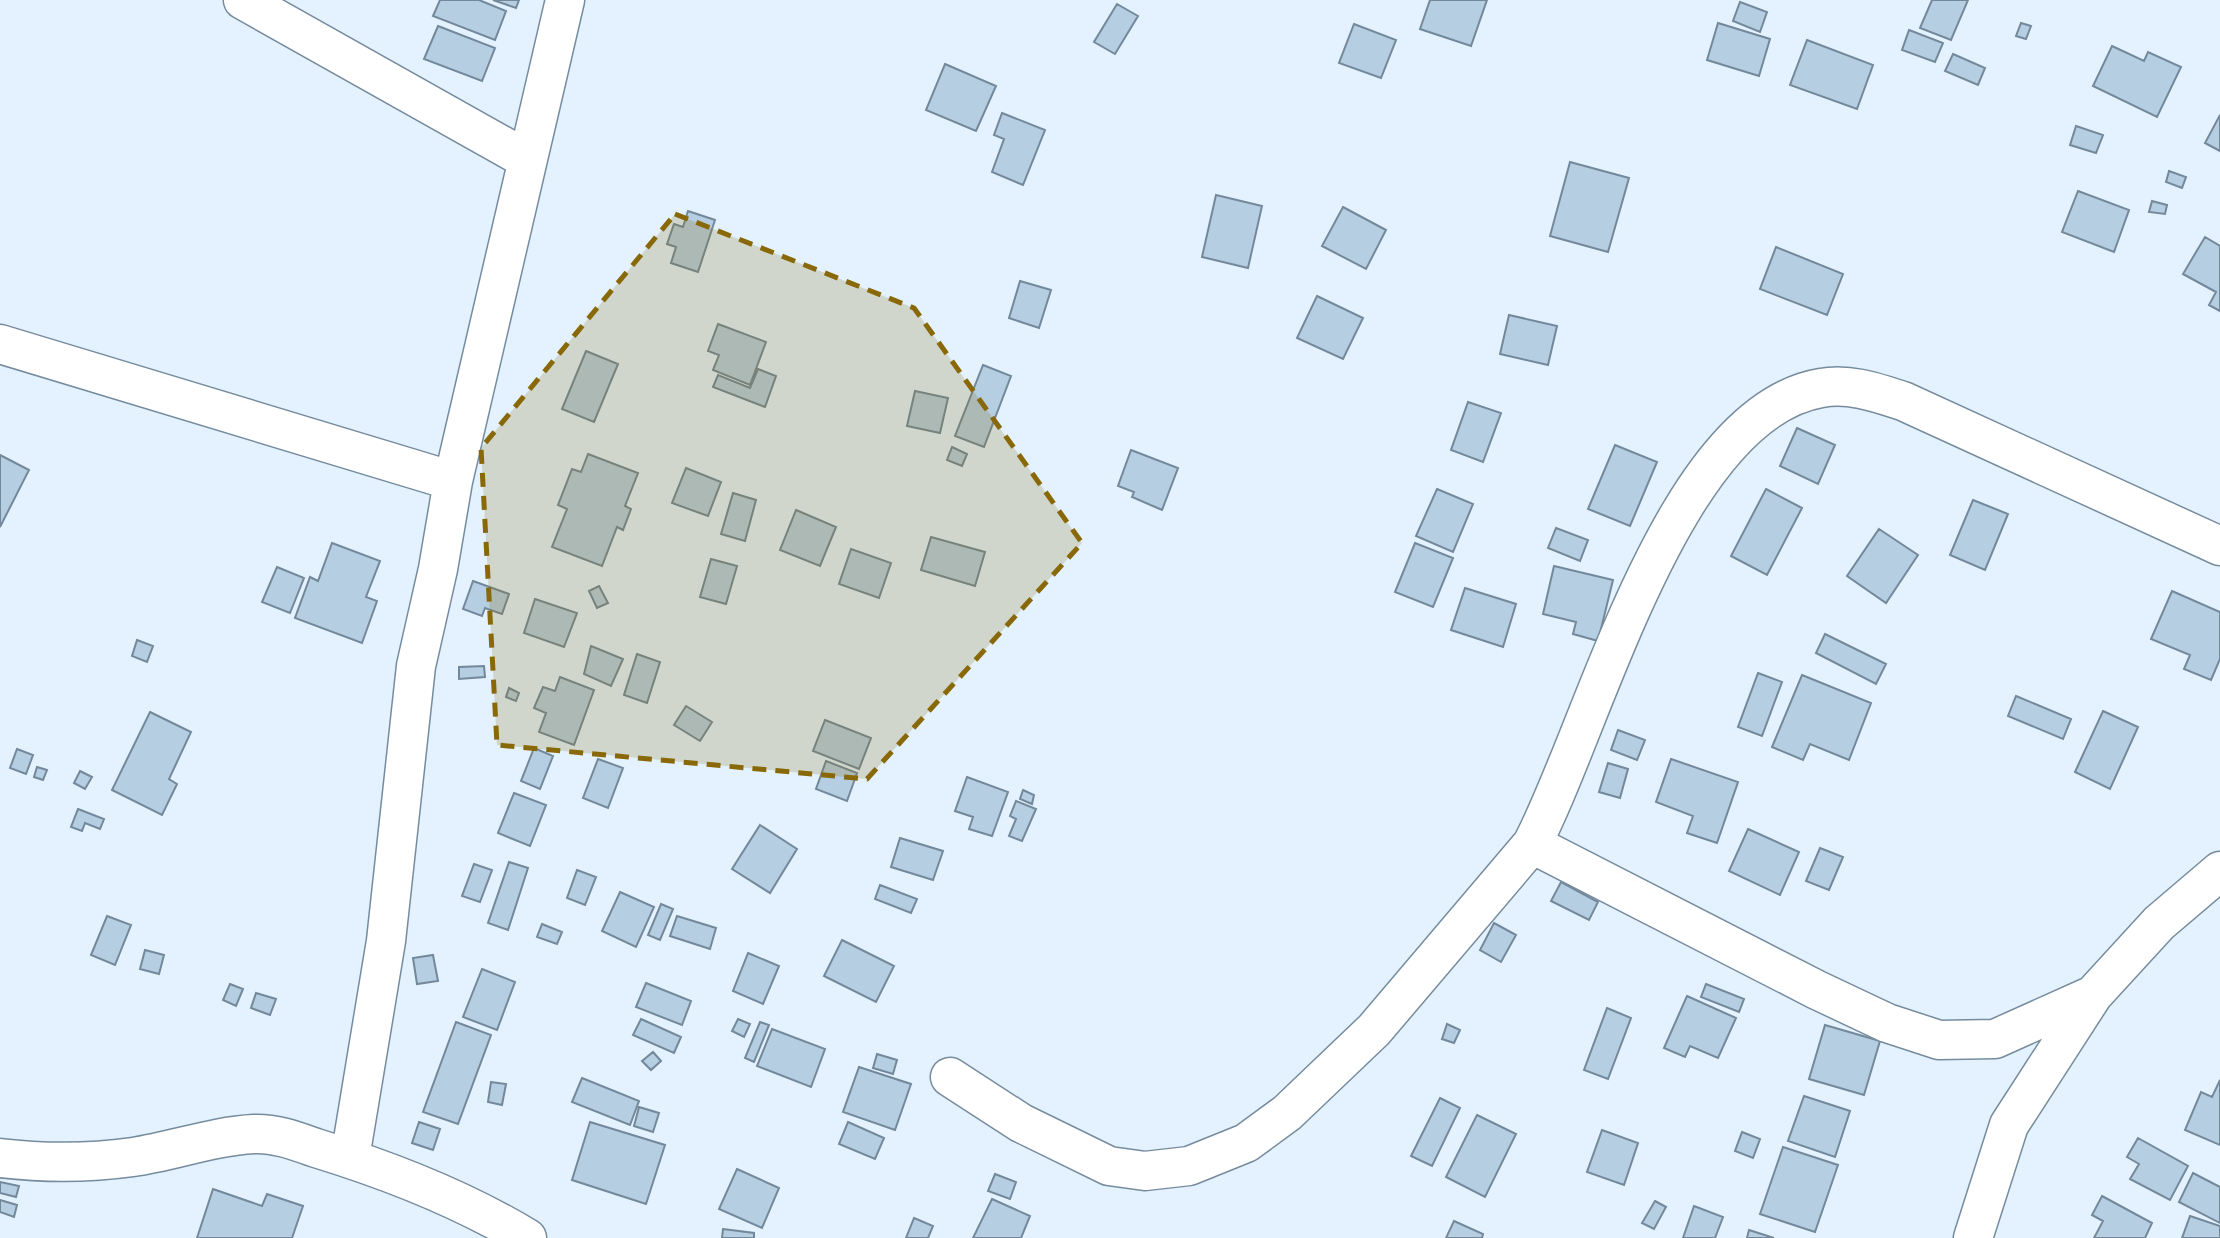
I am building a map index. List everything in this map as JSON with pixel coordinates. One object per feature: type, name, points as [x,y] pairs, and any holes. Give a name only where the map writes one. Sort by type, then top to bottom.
[{"type":"street","points":[[243,0],[526,159]]},
{"type":"street","points":[[350,1158],[391,904],[416,666],[438,569],[453,481],[565,0]]},
{"type":"street","points":[[0,344],[453,481]]},
{"type":"street","points":[[950,1077],[1021,1123],[1109,1166],[1145,1171],[1189,1166],[1247,1143],[1287,1113],[1374,1030],[1532,844],[1550,809],[1622,628],[1670,528],[1698,482],[1745,427],[1783,402],[1819,388],[1854,386],[1903,401],[2220,547]]},
{"type":"street","points":[[1532,844],[1817,990],[1887,1023],[1940,1040],[1995,1039],[2092,995]]},
{"type":"street","points":[[1973,1238],[2009,1125],[2092,995],[2159,923],[2220,871]]},
{"type":"street","points":[[0,1158],[76,1161],[132,1157],[234,1135],[279,1136],[350,1158],[485,1214],[527,1238]]},
{"type":"highlighted area","points":[[675,214],[914,308],[1082,543],[867,779],[497,745],[481,448]]},
{"type":"building","points":[[440,0],[479,0],[506,11],[495,40],[433,16]]},
{"type":"building","points":[[493,0],[519,0],[516,8]]},
{"type":"building","points":[[1430,0],[1487,0],[1471,46],[1420,29]]},
{"type":"building","points":[[1932,0],[1968,0],[1951,40],[1920,28]]},
{"type":"building","points":[[1740,2],[1767,12],[1760,32],[1733,21]]},
{"type":"building","points":[[1117,4],[1138,16],[1115,54],[1094,42]]},
{"type":"building","points":[[1718,23],[1770,39],[1759,76],[1707,60]]},
{"type":"building","points":[[2021,23],[2031,26],[2026,39],[2016,36]]},
{"type":"building","points":[[1354,24],[1396,40],[1381,78],[1339,63]]},
{"type":"building","points":[[438,26],[495,48],[482,81],[424,59]]},
{"type":"building","points":[[1909,30],[1943,43],[1935,62],[1902,50]]},
{"type":"building","points":[[1807,40],[1873,65],[1857,109],[1790,85]]},
{"type":"building","points":[[2112,46],[2144,61],[2148,52],[2181,67],[2157,117],[2093,86]]},
{"type":"building","points":[[1953,54],[1985,68],[1978,85],[1945,71]]},
{"type":"building","points":[[945,64],[996,86],[976,131],[926,110]]},
{"type":"building","points":[[1002,113],[1045,130],[1023,185],[992,172],[1004,139],[994,135]]},
{"type":"building","points":[[2220,115],[2220,151],[2205,143]]},
{"type":"building","points":[[2076,126],[2103,135],[2096,153],[2070,145]]},
{"type":"building","points":[[1570,162],[1629,178],[1608,252],[1550,236]]},
{"type":"building","points":[[2169,171],[2186,177],[2182,188],[2166,182]]},
{"type":"building","points":[[2078,191],[2129,210],[2114,252],[2062,232]]},
{"type":"building","points":[[1216,195],[1262,206],[1248,268],[1202,257]]},
{"type":"building","points":[[2152,201],[2167,205],[2165,214],[2149,212]]},
{"type":"building","points":[[1343,207],[1386,230],[1366,269],[1322,246]]},
{"type":"building","points":[[688,211],[715,220],[698,272],[671,263],[676,247],[667,244],[674,224],[683,227]]},
{"type":"building","points":[[2205,237],[2220,246],[2220,311],[2209,305],[2216,292],[2183,274]]},
{"type":"building","points":[[1776,247],[1843,274],[1827,315],[1760,289]]},
{"type":"building","points":[[1020,281],[1051,290],[1039,328],[1009,318]]},
{"type":"building","points":[[1317,296],[1363,318],[1343,359],[1297,338]]},
{"type":"building","points":[[1509,315],[1557,326],[1548,365],[1500,354]]},
{"type":"building","points":[[718,324],[766,342],[750,385],[713,370],[719,355],[708,351]]},
{"type":"building","points":[[586,351],[618,364],[594,422],[562,409]]},
{"type":"building","points":[[983,365],[1011,376],[984,447],[955,436]]},
{"type":"building","points":[[758,369],[776,376],[765,407],[713,387],[718,375],[750,388]]},
{"type":"building","points":[[915,391],[948,398],[940,433],[907,426]]},
{"type":"building","points":[[1468,402],[1501,413],[1483,462],[1451,450]]},
{"type":"building","points":[[1797,428],[1835,445],[1818,484],[1780,466]]},
{"type":"building","points":[[1615,445],[1657,462],[1630,526],[1588,509]]},
{"type":"building","points":[[952,447],[967,454],[962,466],[947,460]]},
{"type":"building","points":[[1131,450],[1178,468],[1162,510],[1132,497],[1134,492],[1118,486]]},
{"type":"building","points":[[588,454],[638,473],[625,506],[631,509],[623,530],[617,527],[602,566],[552,547],[567,509],[558,505],[572,469],[581,472]]},
{"type":"building","points":[[0,455],[29,470],[0,527]]},
{"type":"building","points":[[686,468],[721,482],[708,516],[672,503]]},
{"type":"building","points":[[1437,489],[1473,504],[1453,552],[1416,536]]},
{"type":"building","points":[[1766,489],[1802,508],[1767,575],[1731,556]]},
{"type":"building","points":[[733,493],[756,500],[745,541],[721,534]]},
{"type":"building","points":[[1973,500],[2008,514],[1985,570],[1950,555]]},
{"type":"building","points":[[796,510],[836,527],[820,566],[780,550]]},
{"type":"building","points":[[1556,528],[1588,540],[1580,561],[1548,548]]},
{"type":"building","points":[[1879,529],[1918,555],[1886,603],[1847,576]]},
{"type":"building","points":[[931,537],[985,552],[975,586],[921,570]]},
{"type":"building","points":[[332,543],[380,561],[366,597],[377,601],[362,643],[295,618],[310,577],[318,581]]},
{"type":"building","points":[[1415,543],[1453,558],[1433,607],[1395,592]]},
{"type":"building","points":[[851,549],[891,563],[879,598],[839,584]]},
{"type":"building","points":[[711,559],[737,566],[726,604],[700,597]]},
{"type":"building","points":[[1554,566],[1613,580],[1598,641],[1573,634],[1576,622],[1543,614]]},
{"type":"building","points":[[277,567],[304,578],[290,613],[262,602]]},
{"type":"building","points":[[473,581],[509,594],[502,614],[485,608],[482,616],[463,609]]},
{"type":"building","points":[[599,586],[608,603],[597,608],[589,591]]},
{"type":"building","points":[[1465,588],[1516,604],[1503,647],[1451,630]]},
{"type":"building","points":[[2172,591],[2220,612],[2220,659],[2211,680],[2184,669],[2190,655],[2151,639]]},
{"type":"building","points":[[535,599],[577,613],[564,647],[524,633]]},
{"type":"building","points":[[1825,634],[1886,664],[1876,684],[1816,653]]},
{"type":"building","points":[[137,640],[153,646],[147,662],[132,656]]},
{"type":"building","points":[[591,646],[623,659],[611,686],[584,674]]},
{"type":"building","points":[[637,654],[660,662],[647,703],[624,695]]},
{"type":"building","points":[[484,666],[485,677],[459,679],[459,667]]},
{"type":"building","points":[[1758,673],[1782,682],[1762,736],[1738,727]]},
{"type":"building","points":[[1802,675],[1871,703],[1849,760],[1810,744],[1803,760],[1772,747]]},
{"type":"building","points":[[560,677],[594,690],[574,745],[539,732],[546,713],[534,708],[543,687],[555,691]]},
{"type":"building","points":[[509,688],[519,693],[516,701],[506,697]]},
{"type":"building","points":[[2016,696],[2071,719],[2063,739],[2008,716]]},
{"type":"building","points":[[686,706],[712,722],[700,741],[674,725]]},
{"type":"building","points":[[2103,711],[2138,727],[2110,789],[2075,772]]},
{"type":"building","points":[[150,712],[191,732],[169,779],[177,784],[162,815],[112,790]]},
{"type":"building","points":[[825,720],[871,738],[859,769],[813,751]]},
{"type":"building","points":[[1618,730],[1645,740],[1637,760],[1611,750]]},
{"type":"building","points":[[534,748],[553,756],[540,789],[521,781]]},
{"type":"building","points":[[17,749],[33,755],[26,774],[10,768]]},
{"type":"building","points":[[598,759],[623,768],[608,808],[583,798]]},
{"type":"building","points":[[1671,759],[1738,782],[1717,843],[1687,833],[1693,816],[1656,802]]},
{"type":"building","points":[[826,761],[857,773],[847,801],[816,789]]},
{"type":"building","points":[[1608,763],[1628,769],[1620,798],[1599,792]]},
{"type":"building","points":[[37,767],[47,770],[43,780],[34,777]]},
{"type":"building","points":[[80,771],[92,777],[85,789],[74,783]]},
{"type":"building","points":[[967,777],[1008,792],[992,836],[969,829],[973,817],[955,811]]},
{"type":"building","points":[[1023,790],[1034,795],[1032,804],[1020,799]]},
{"type":"building","points":[[514,793],[546,805],[530,846],[498,833]]},
{"type":"building","points":[[1016,801],[1036,809],[1022,841],[1009,836],[1016,819],[1010,816]]},
{"type":"building","points":[[78,809],[104,819],[100,829],[85,823],[82,831],[71,827]]},
{"type":"building","points":[[760,825],[797,849],[770,893],[732,869]]},
{"type":"building","points":[[1748,829],[1799,852],[1780,895],[1729,871]]},
{"type":"building","points":[[900,838],[943,851],[933,880],[891,867]]},
{"type":"building","points":[[1820,848],[1843,857],[1829,890],[1806,881]]},
{"type":"building","points":[[509,862],[528,868],[508,930],[488,923]]},
{"type":"building","points":[[474,864],[492,870],[480,902],[462,896]]},
{"type":"building","points":[[577,870],[596,877],[585,905],[567,898]]},
{"type":"building","points":[[1561,882],[1598,902],[1589,920],[1551,901]]},
{"type":"building","points":[[880,885],[917,899],[911,913],[875,899]]},
{"type":"building","points":[[620,892],[654,907],[636,947],[602,931]]},
{"type":"building","points":[[661,904],[673,909],[660,940],[648,935]]},
{"type":"building","points":[[107,916],[131,925],[115,965],[91,955]]},
{"type":"building","points":[[677,916],[716,928],[710,949],[670,936]]},
{"type":"building","points":[[1494,923],[1516,935],[1501,962],[1480,950]]},
{"type":"building","points":[[542,924],[562,932],[557,944],[537,937]]},
{"type":"building","points":[[842,940],[894,966],[876,1002],[824,976]]},
{"type":"building","points":[[145,950],[164,955],[159,974],[140,969]]},
{"type":"building","points":[[748,953],[779,966],[763,1004],[733,991]]},
{"type":"building","points":[[433,955],[438,981],[417,984],[413,958]]},
{"type":"building","points":[[482,969],[515,982],[497,1030],[463,1017]]},
{"type":"building","points":[[646,983],[691,1001],[682,1025],[636,1007]]},
{"type":"building","points":[[230,984],[243,989],[236,1006],[223,1000]]},
{"type":"building","points":[[1706,984],[1744,999],[1739,1012],[1701,997]]},
{"type":"building","points":[[256,993],[276,999],[270,1015],[251,1008]]},
{"type":"building","points":[[1687,996],[1736,1018],[1718,1058],[1690,1046],[1685,1057],[1664,1048]]},
{"type":"building","points":[[1607,1008],[1631,1018],[1608,1079],[1584,1070]]},
{"type":"building","points":[[641,1019],[681,1037],[674,1053],[633,1035]]},
{"type":"building","points":[[738,1019],[750,1024],[744,1037],[732,1031]]},
{"type":"building","points":[[456,1022],[491,1035],[458,1124],[423,1112]]},
{"type":"building","points":[[760,1022],[769,1025],[754,1062],[745,1058]]},
{"type":"building","points":[[1447,1024],[1460,1030],[1454,1043],[1442,1039]]},
{"type":"building","points":[[1825,1025],[1880,1041],[1864,1095],[1809,1079]]},
{"type":"building","points":[[772,1029],[825,1049],[811,1087],[757,1066]]},
{"type":"building","points":[[653,1052],[661,1061],[651,1070],[642,1061]]},
{"type":"building","points":[[877,1054],[897,1060],[893,1074],[873,1068]]},
{"type":"building","points":[[859,1067],[911,1084],[895,1130],[843,1112]]},
{"type":"building","points":[[582,1078],[639,1101],[630,1125],[572,1102]]},
{"type":"building","points":[[2220,1080],[2220,1145],[2185,1130],[2201,1092],[2212,1097]]},
{"type":"building","points":[[491,1082],[506,1084],[502,1105],[488,1102]]},
{"type":"building","points":[[1804,1096],[1850,1111],[1835,1157],[1788,1141]]},
{"type":"building","points":[[1440,1098],[1460,1108],[1432,1166],[1411,1156]]},
{"type":"building","points":[[639,1107],[659,1113],[653,1132],[634,1126]]},
{"type":"building","points":[[1477,1115],[1516,1134],[1485,1197],[1446,1177]]},
{"type":"building","points":[[419,1122],[440,1129],[433,1150],[412,1143]]},
{"type":"building","points":[[590,1122],[665,1145],[646,1204],[572,1180]]},
{"type":"building","points":[[848,1122],[884,1138],[875,1159],[839,1144]]},
{"type":"building","points":[[1602,1130],[1638,1143],[1624,1185],[1587,1172]]},
{"type":"building","points":[[1742,1132],[1760,1139],[1753,1158],[1735,1151]]},
{"type":"building","points":[[2138,1138],[2188,1166],[2170,1200],[2130,1179],[2139,1164],[2127,1157]]},
{"type":"building","points":[[1783,1147],[1838,1165],[1815,1232],[1760,1214]]},
{"type":"building","points":[[737,1169],[779,1188],[762,1228],[719,1209]]},
{"type":"building","points":[[2193,1173],[2220,1187],[2220,1223],[2179,1202]]},
{"type":"building","points":[[995,1174],[1016,1182],[1010,1199],[988,1191]]},
{"type":"building","points":[[0,1182],[19,1186],[16,1197],[0,1193]]},
{"type":"building","points":[[213,1189],[262,1206],[267,1194],[303,1206],[292,1238],[197,1238]]},
{"type":"building","points":[[2102,1196],[2152,1223],[2145,1238],[2094,1238],[2103,1221],[2092,1215]]},
{"type":"building","points":[[992,1199],[1030,1216],[1021,1238],[973,1238]]},
{"type":"building","points":[[0,1200],[17,1205],[14,1217],[0,1212]]},
{"type":"building","points":[[1655,1201],[1666,1207],[1654,1229],[1642,1223]]},
{"type":"building","points":[[1694,1206],[1723,1217],[1715,1238],[1683,1238]]},
{"type":"building","points":[[2190,1216],[2220,1226],[2220,1238],[2182,1238]]},
{"type":"building","points":[[914,1218],[933,1226],[928,1238],[906,1238]]},
{"type":"building","points":[[1454,1221],[1483,1234],[1482,1238],[1446,1238]]},
{"type":"building","points":[[723,1229],[754,1233],[754,1238],[722,1238]]},
{"type":"building","points":[[1749,1230],[1774,1238],[1747,1238]]}]
